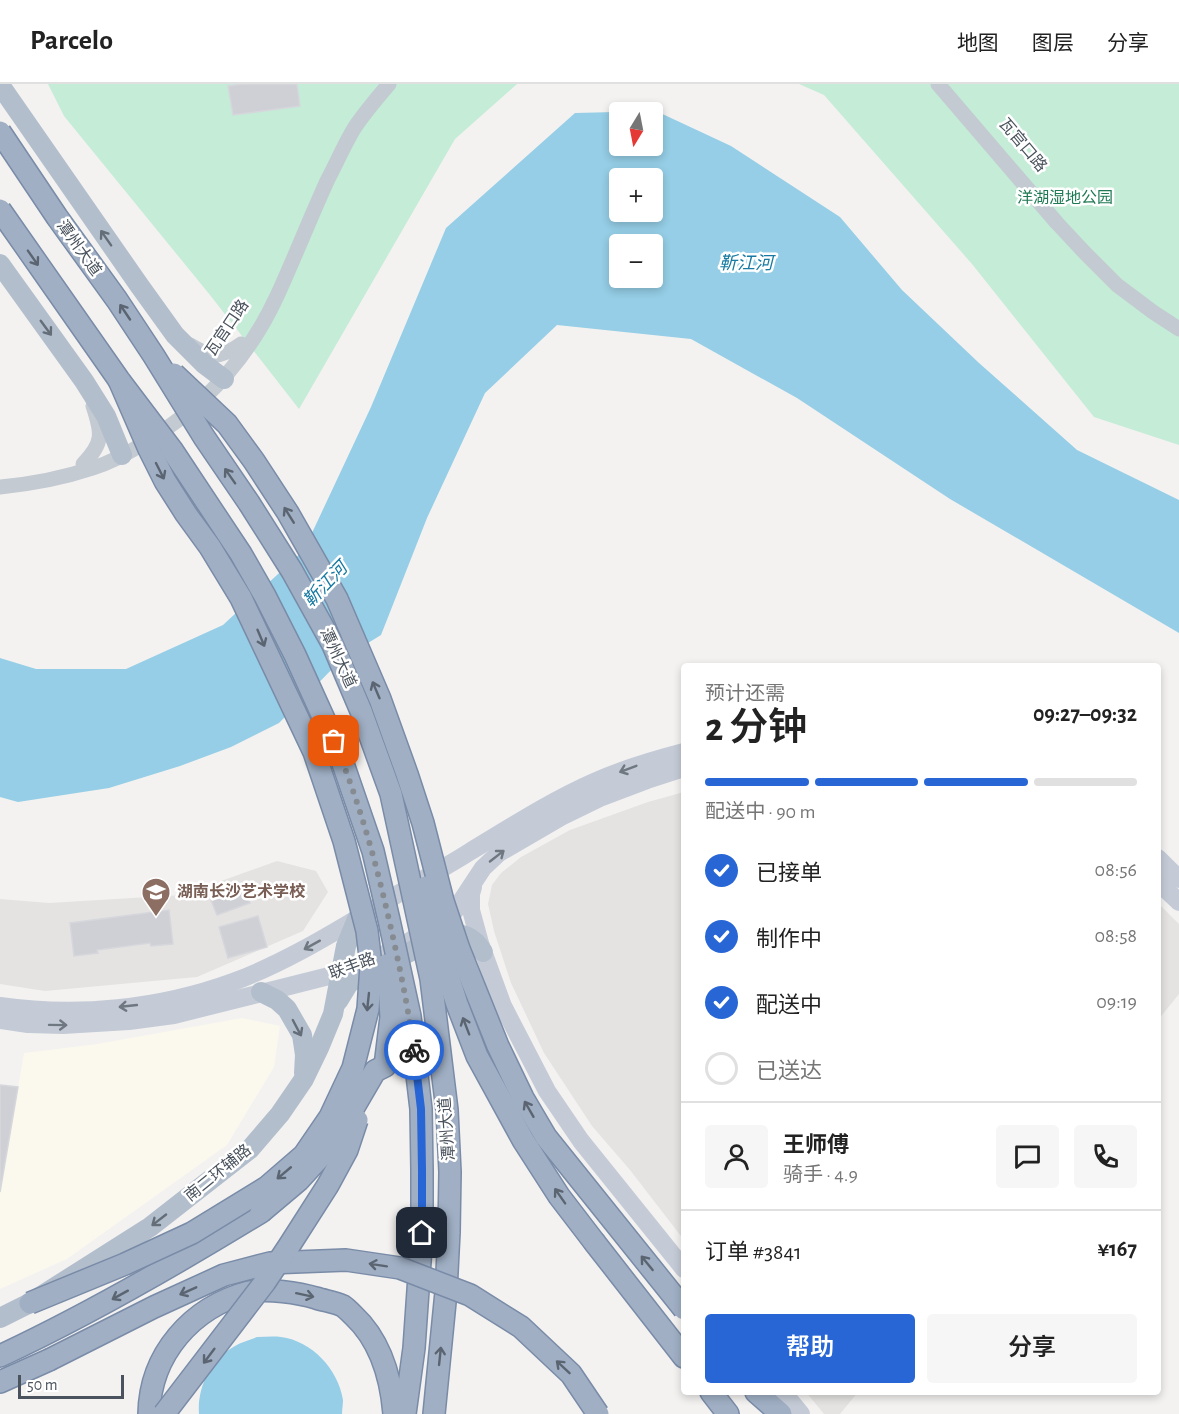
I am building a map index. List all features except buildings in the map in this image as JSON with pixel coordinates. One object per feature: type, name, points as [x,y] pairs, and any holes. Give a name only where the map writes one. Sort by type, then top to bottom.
[{"type":"highway","name":"潭州大道","points":[[0,132],[57,217],[117,300],[292,571],[333,645],[357,700],[388,786],[399,825],[430,979],[447,1110],[449,1232],[446,1292],[434,1414]]},
{"type":"highway","points":[[0,210],[119,380],[165,481],[241,598],[351,829],[384,951],[391,1017],[385,1066],[375,1071],[333,1143],[299,1180],[261,1212],[187,1258],[37,1339],[0,1356]]},
{"type":"highway","points":[[154,356],[227,424],[288,513],[337,599],[380,699],[423,823],[443,901],[459,949],[498,1046],[523,1098],[546,1137],[681,1305]]},
{"type":"highway","name":"潭州大道","points":[[119,380],[172,450],[241,554],[260,588],[296,655],[329,729],[373,851],[410,1016],[421,1109],[422,1233],[414,1348],[405,1414]]},
{"type":"highway","points":[[389,725],[442,957],[477,1056],[524,1140],[559,1196],[681,1353]]},
{"type":"highway","points":[[30,1303],[125,1264],[192,1233],[267,1187],[304,1155],[330,1117],[353,1068],[368,1009],[371,965],[367,931],[344,841],[314,752]]},
{"type":"highway","points":[[164,1414],[265,1282],[328,1185],[347,1150],[375,1071]]},
{"type":"highway","points":[[0,1382],[224,1275],[270,1263],[346,1260],[400,1268],[470,1294],[521,1327],[571,1374],[598,1414]]},
{"type":"highway","points":[[149,1414],[149,1403],[155,1378],[167,1351],[187,1325],[216,1304],[251,1292],[282,1291],[343,1306],[361,1323],[376,1344],[388,1374],[394,1414]]},
{"type":"highway","points":[[713,1395],[728,1414]]},
{"type":"highway","points":[[759,1395],[781,1414]]},
{"type":"main road","name":"潭州大道","points":[[0,85],[176,335],[220,377]]},
{"type":"main road","points":[[0,264],[84,381],[106,416],[120,451]]},
{"type":"main road","name":"联丰路","points":[[0,1006],[62,1010],[106,1009],[160,1003],[234,981],[308,948],[593,782],[644,762],[681,753]]},
{"type":"main road","name":"联丰路","points":[[0,1020],[63,1025],[129,1021],[174,1015],[341,972],[377,958],[442,921],[454,912],[483,868],[499,854],[561,817],[602,797],[681,769]]},
{"type":"main road","points":[[1161,861],[1179,879]]},
{"type":"main road","points":[[475,880],[471,894],[471,910],[483,952],[503,1006],[547,1092],[600,1166],[681,1265]]},
{"type":"main road","points":[[1161,885],[1179,902]]},
{"type":"main road","name":"南二环辅路","points":[[0,1318],[30,1303],[150,1227],[250,1149],[280,1114],[304,1078],[319,1048],[333,1014],[346,946],[357,919]]},
{"type":"main road","points":[[333,1014],[340,996],[350,983],[444,935],[455,933],[468,936],[477,941],[483,952]]},
{"type":"main road","points":[[261,992],[277,1000],[287,1009],[302,1035],[305,1055],[304,1078]]},
{"type":"main road","points":[[785,1395],[801,1414]]},
{"type":"street","name":"瓦官口路","points":[[0,480],[49,473],[120,451],[220,377],[260,316],[327,164],[348,126],[379,84]]},
{"type":"street","points":[[220,377],[243,355],[263,325],[345,145],[361,119],[389,84]]},
{"type":"street","points":[[938,84],[1086,254],[1117,285],[1179,329]]},
{"type":"street","name":"瓦官口路","points":[[948,84],[1090,250],[1122,281],[1179,322]]},
{"type":"street","points":[[176,335],[204,353],[215,356],[232,351],[241,344]]},
{"type":"street","points":[[83,464],[95,452],[99,442],[99,424],[84,381]]},
{"type":"street","points":[[0,487],[37,482],[94,468],[120,451]]},
{"type":"shaded area","points":[[681,793],[681,1236],[630,1170],[592,1126],[544,1053],[511,983],[488,904],[492,885],[501,873],[521,857],[570,830]]},
{"type":"shaded area","name":"湖南长沙艺术学校","points":[[277,861],[316,871],[328,892],[303,931],[197,977],[45,991],[0,984],[0,899],[49,903],[182,895]]},
{"type":"shaded area","points":[[1161,906],[1179,924],[1179,994],[1161,1016]]},
{"type":"shaded area","points":[[242,1018],[280,1026],[274,1067],[227,1145],[67,1259],[0,1289],[0,1192],[24,1053],[97,1044]]},
{"type":"shaded area","points":[[808,1395],[856,1395],[840,1414],[824,1414]]},
{"type":"green space","points":[[48,84],[517,84],[455,139],[299,409],[210,295],[64,116]]},
{"type":"green space","name":"洋湖湿地公园","points":[[799,84],[1179,84],[1179,445],[1094,417],[972,264],[824,95]]},
{"type":"water","name":"靳江河","points":[[609,112],[609,156],[663,156],[663,114],[731,146],[840,217],[902,290],[979,363],[1077,450],[1179,500],[1179,633],[950,499],[797,398],[691,339],[557,325],[485,393],[427,518],[381,635],[342,659],[279,723],[231,747],[109,788],[18,802],[0,797],[0,658],[36,669],[126,669],[223,625],[304,550],[371,407],[446,228],[575,113]]},
{"type":"water","points":[[257,1337],[292,1340],[303,1344],[322,1358],[336,1378],[340,1389],[343,1400],[342,1414],[199,1414],[203,1384],[219,1358],[240,1343]]},
{"type":"way so far","points":[[334,741],[373,851],[410,1016],[414,1050]]},
{"type":"place","name":"湖南长沙艺术学校","points":[[156,918]]},
{"type":"route","points":[[414,1050],[421,1109],[422,1233]]}]
